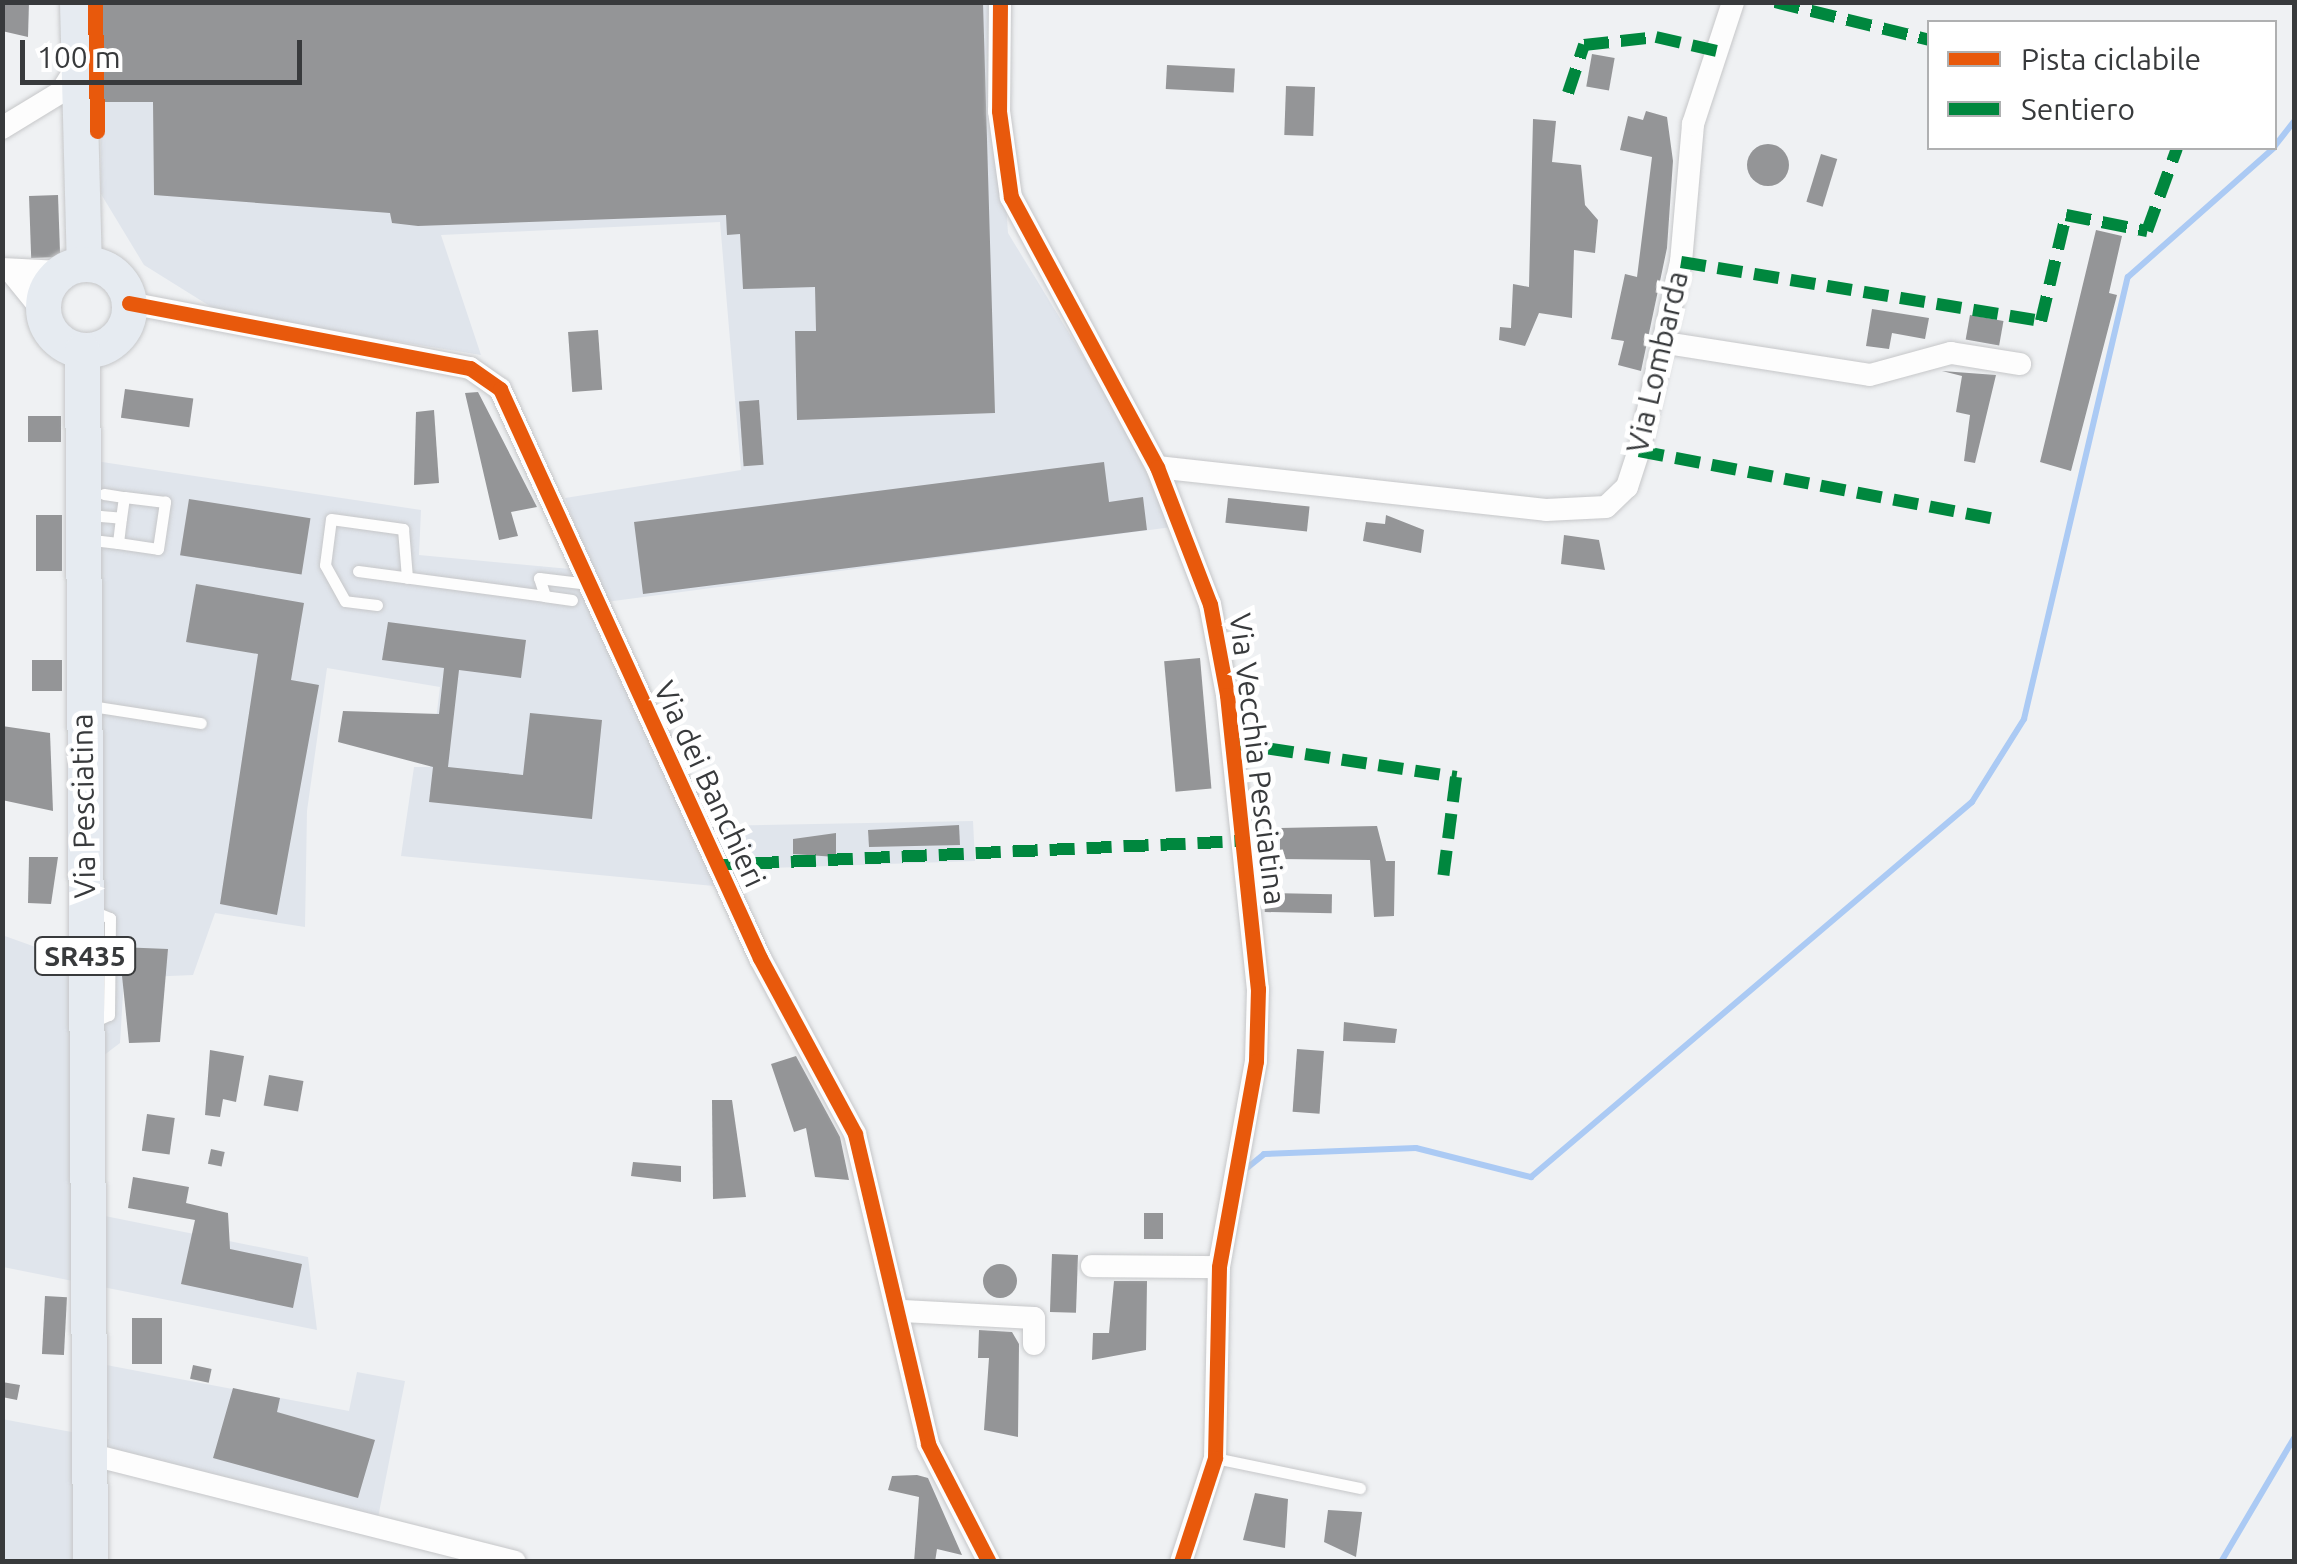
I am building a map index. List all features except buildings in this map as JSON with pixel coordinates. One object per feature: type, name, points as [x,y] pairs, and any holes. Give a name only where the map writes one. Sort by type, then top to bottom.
[{"type":"main road","points":[[72,268],[118,279],[129,303],[116,338],[82,350],[56,338],[43,312],[72,268],[77,2]]},
{"type":"main road","name":"Via Pesciatina","points":[[82,350],[95,516],[82,704],[90,1562]]},
{"type":"street","name":"Via Vecchia Pesciatina","points":[[1000,2],[999,111],[1011,197],[1156,467],[1210,604],[1258,989],[1256,1060],[1219,1268],[1221,1459],[1181,1562]]},
{"type":"street","name":"Via Lombarda","points":[[1156,467],[1546,510],[1606,507],[1633,469],[1666,342],[1692,124],[1733,2]]},
{"type":"street","points":[[2,128],[61,92],[78,65]]},
{"type":"street","points":[[8,271],[72,268]]},
{"type":"street","points":[[8,271],[43,312]]},
{"type":"street","name":"Via dei Banchieri","points":[[129,303],[470,368],[500,389],[580,592],[760,958],[856,1134],[903,1312],[928,1444],[988,1562]]},
{"type":"street","points":[[1666,342],[1870,375],[1951,354],[2020,364]]},
{"type":"street","points":[[1092,1266],[1219,1268]]},
{"type":"street","points":[[903,1312],[1034,1318],[1034,1344]]},
{"type":"street","points":[[88,1454],[515,1562]]},
{"type":"lane","points":[[118,543],[124,497]]},
{"type":"lane","points":[[124,497],[165,502],[158,549],[118,543],[95,516],[124,497]]},
{"type":"lane","points":[[95,516],[121,518]]},
{"type":"lane","points":[[378,605],[345,601],[325,565],[332,519],[403,529],[407,578]]},
{"type":"lane","points":[[358,571],[545,596],[580,592]]},
{"type":"lane","points":[[545,596],[539,578],[580,592]]},
{"type":"lane","points":[[82,704],[200,723]]},
{"type":"lane","points":[[1221,1459],[1360,1488]]},
{"type":"shaded area","points":[[100,3],[992,3],[1008,233],[1119,415],[1172,527],[606,602],[714,826],[973,821],[975,861],[738,869],[745,889],[401,856],[414,767],[430,767],[440,687],[327,668],[307,811],[305,927],[215,913],[193,975],[124,978],[120,1043],[99,1059],[100,1215],[308,1257],[317,1330],[3,1267],[2,935],[69,959],[69,457],[421,510],[419,555],[592,571],[565,498],[741,470],[720,222],[441,235],[481,355],[221,313],[144,265],[101,194]]},
{"type":"shaded area","points":[[101,1364],[349,1411],[357,1372],[405,1381],[374,1538],[105,1469],[102,1561],[3,1561],[2,1419],[109,1439]]},
{"type":"waterway","points":[[2277,143],[2294,121]]},
{"type":"waterway","points":[[1247,1168],[1264,1154],[1416,1148],[1531,1177],[1972,802],[2024,719],[2128,277],[2272,150]]},
{"type":"waterway","points":[[2221,1562],[2294,1438]]},
{"type":"marked path","points":[[1775,2],[1927,39]]},
{"type":"marked path","points":[[1568,93],[1584,45],[1656,37],[1717,51]]},
{"type":"marked path","points":[[1681,262],[2041,321],[2066,215],[2147,231],[2176,150]]},
{"type":"marked path","points":[[1639,451],[1995,519]]},
{"type":"marked path","points":[[1232,743],[1456,777],[1443,879]]},
{"type":"marked path","points":[[717,865],[1243,841]]},
{"type":"cycle path","points":[[95,2],[97,131]]},
{"type":"cycle path","points":[[1000,2],[999,111],[1011,197],[1157,467],[1210,604],[1227,695],[1258,989],[1256,1061],[1219,1267],[1215,1458],[1181,1562]]},
{"type":"cycle path","points":[[129,303],[470,368],[500,389],[760,958],[855,1134],[928,1444],[989,1562]]}]
